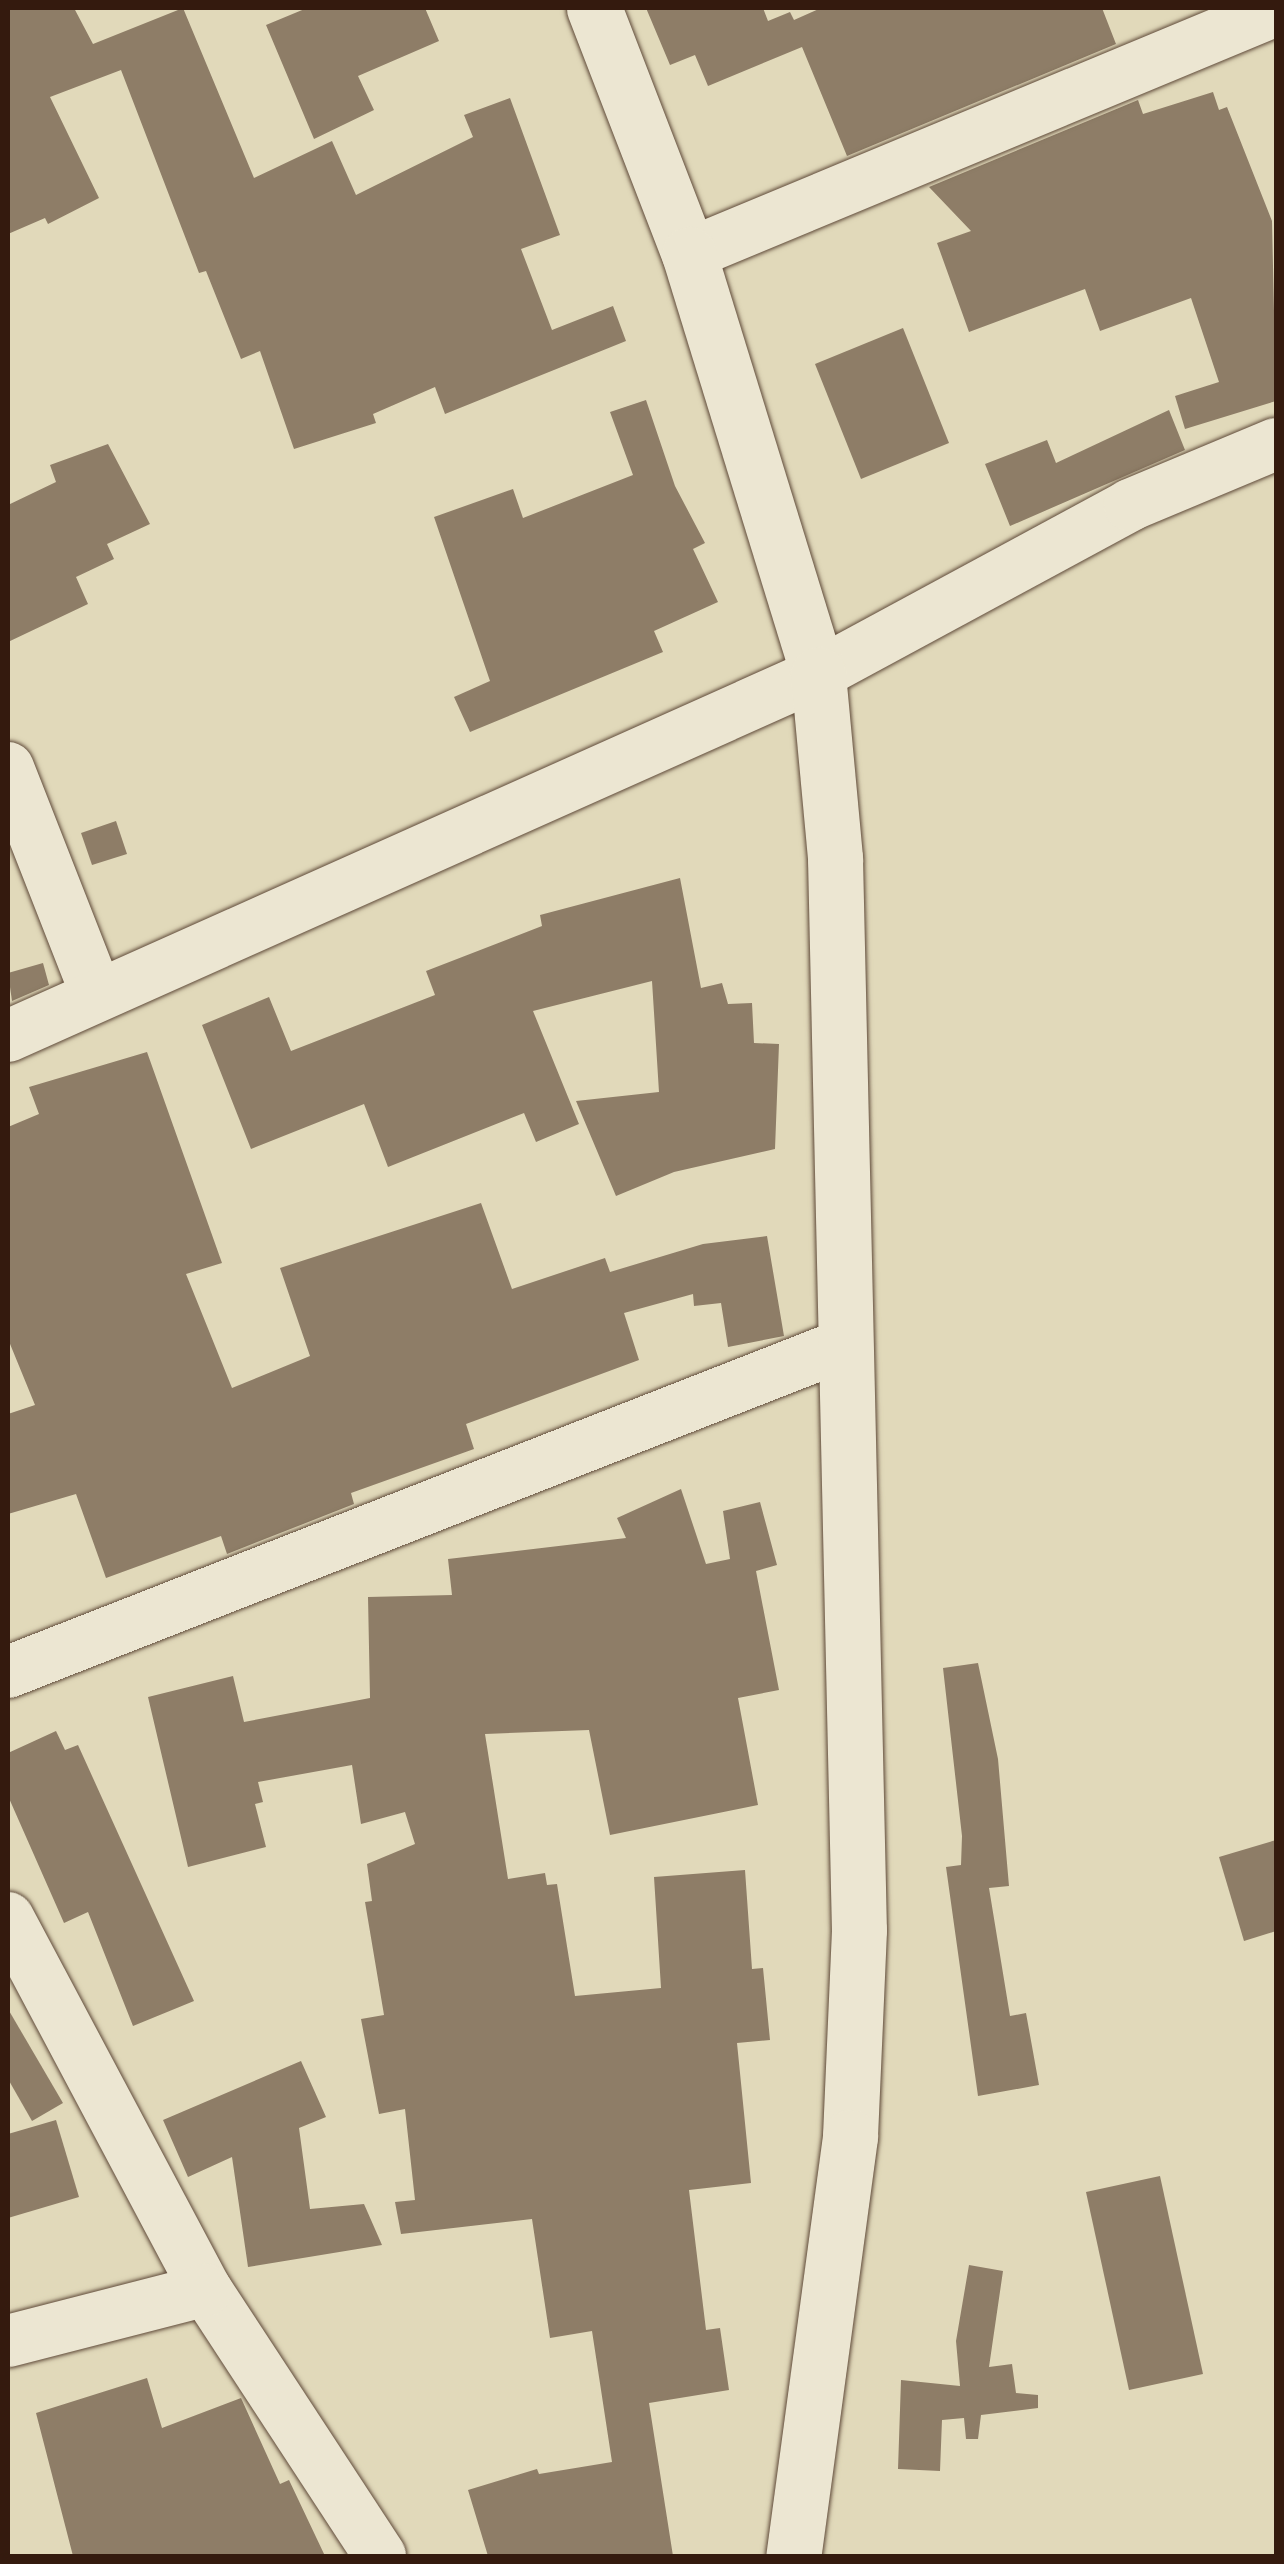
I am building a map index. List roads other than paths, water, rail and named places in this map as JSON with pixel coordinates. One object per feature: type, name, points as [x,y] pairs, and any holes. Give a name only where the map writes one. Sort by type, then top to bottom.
[{"type":"main road","points":[[594,8],[689,254],[818,674],[835,858],[859,1930],[852,2080],[828,2335],[794,2556]]},
{"type":"street","points":[[689,254],[1211,20],[1276,10]]},
{"type":"street","points":[[8,1036],[818,674],[1130,505],[1276,444]]},
{"type":"street","points":[[8,768],[96,994]]},
{"type":"street","points":[[8,1672],[846,1344]]},
{"type":"street","points":[[8,1918],[206,2290],[380,2556]]},
{"type":"street","points":[[8,2341],[206,2290]]}]
